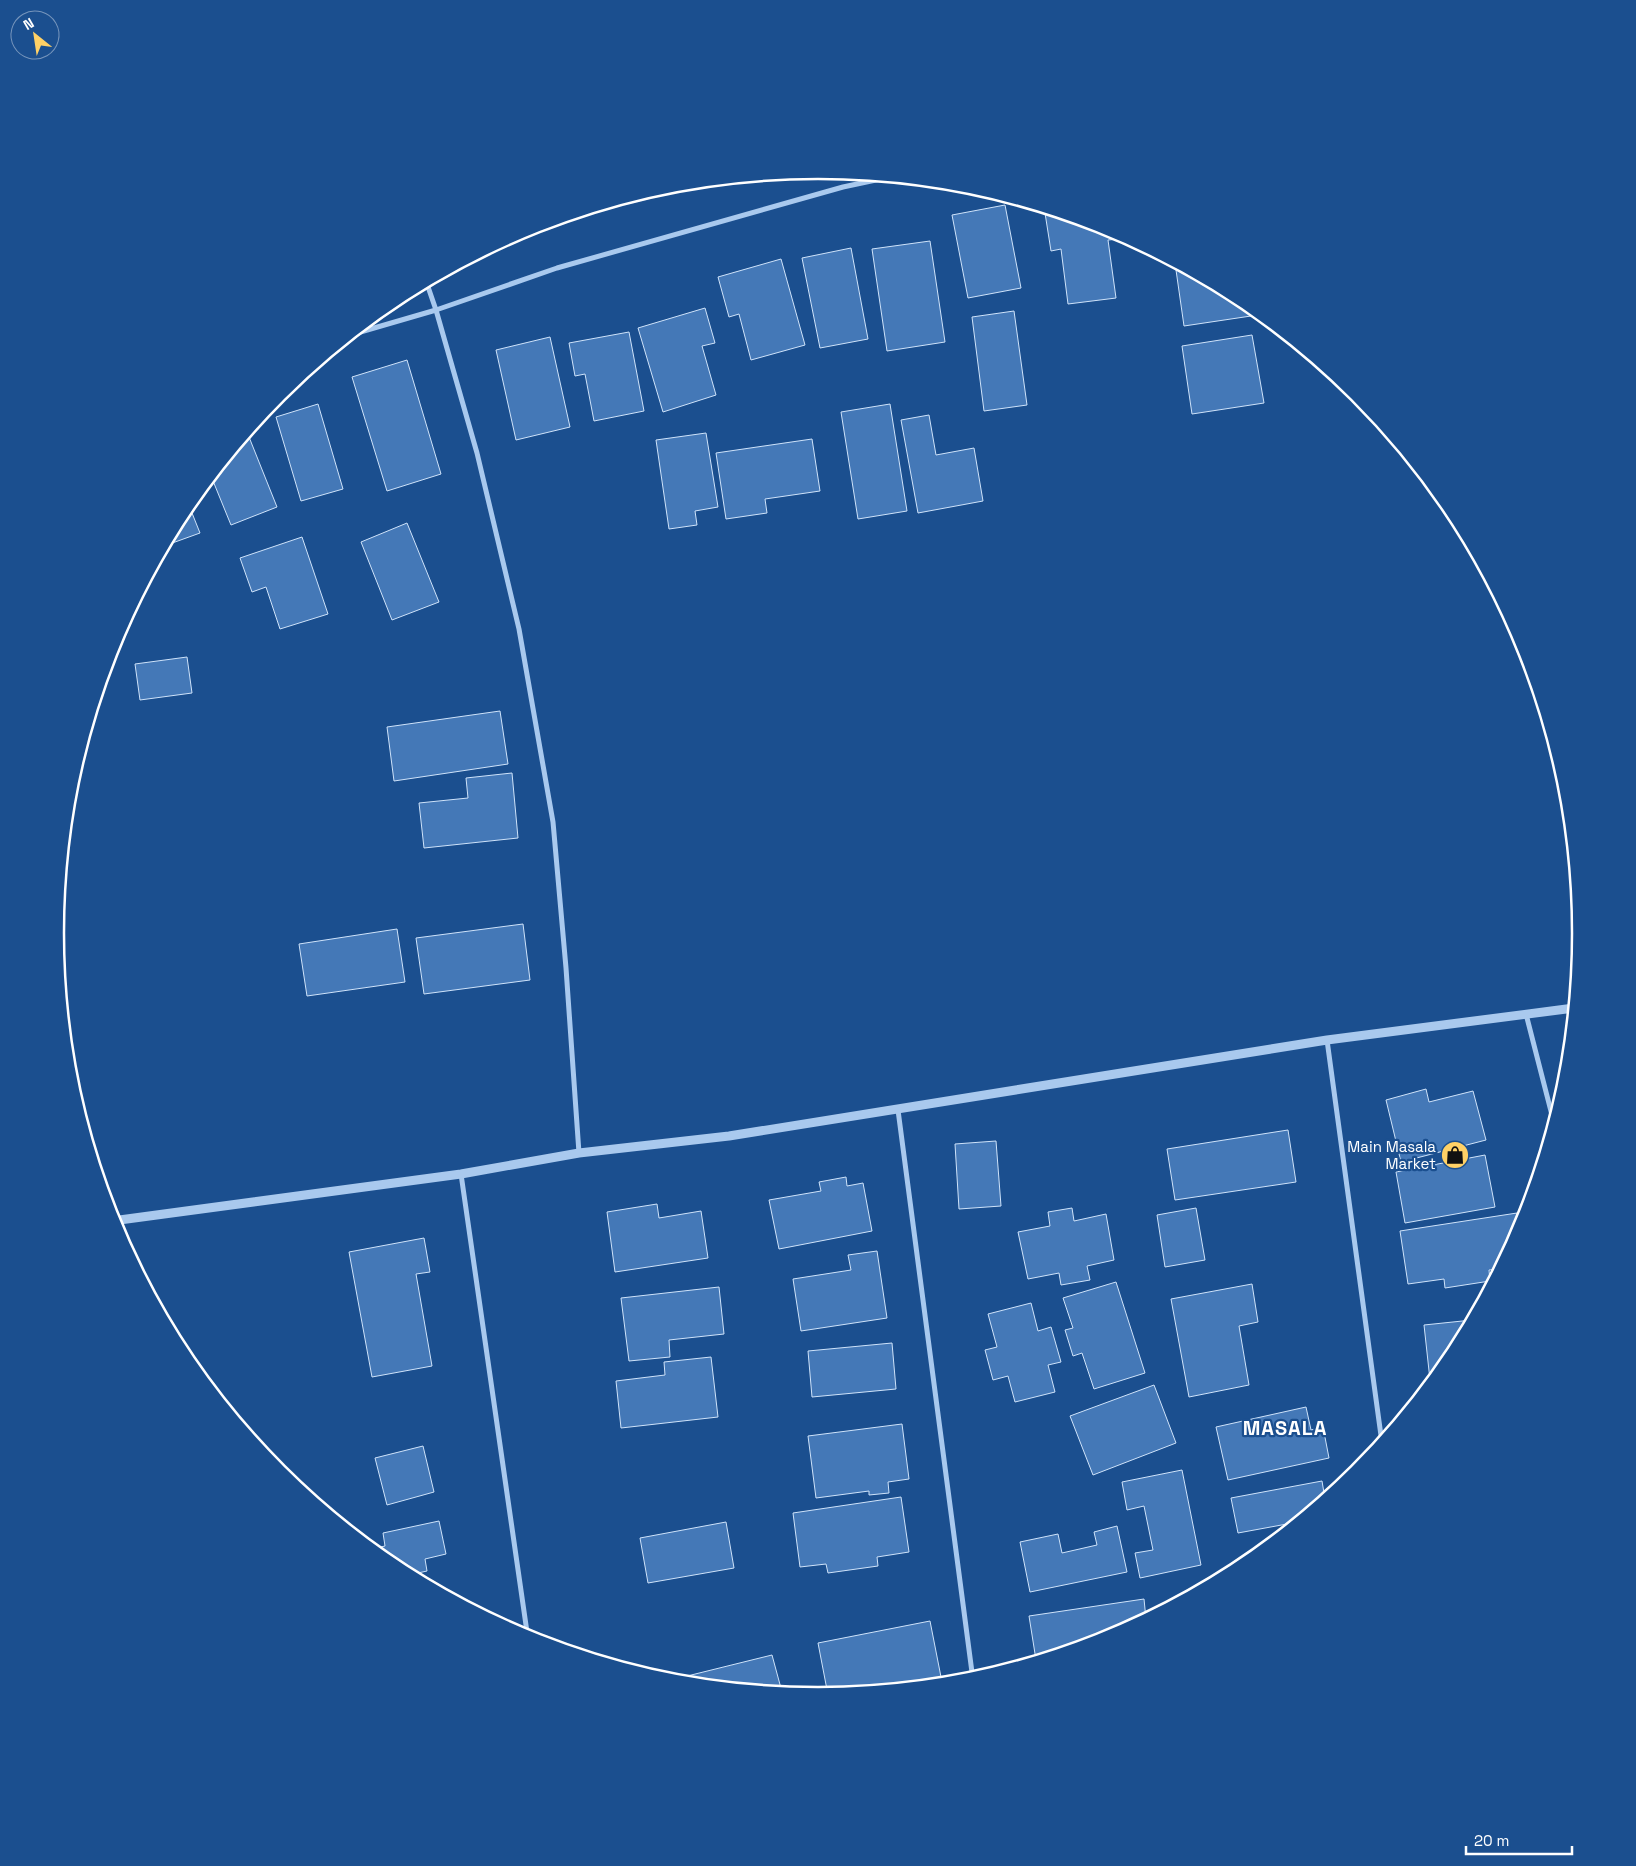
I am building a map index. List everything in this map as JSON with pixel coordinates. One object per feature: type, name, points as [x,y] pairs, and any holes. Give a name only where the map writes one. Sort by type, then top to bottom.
[{"type":"street","points":[[365,331],[436,310],[557,268],[843,187],[873,181]]},
{"type":"street","points":[[428,288],[477,453],[519,629],[553,822],[580,1154]]},
{"type":"street","points":[[120,1220],[461,1174],[580,1154],[729,1136],[1327,1040],[1568,1009]]},
{"type":"street","points":[[1526,1014],[1551,1110]]},
{"type":"street","points":[[1327,1040],[1381,1434]]},
{"type":"street","points":[[898,1110],[971,1672]]},
{"type":"street","points":[[461,1174],[527,1629]]},
{"type":"building","points":[[1005,205],[1021,288],[968,298],[952,215]]},
{"type":"building","points":[[1045,214],[1114,239],[1108,240],[1116,298],[1068,304],[1061,249],[1051,251]]},
{"type":"building","points":[[930,241],[945,342],[887,351],[872,249]]},
{"type":"building","points":[[851,248],[868,339],[820,348],[802,258]]},
{"type":"building","points":[[781,259],[805,345],[751,360],[739,314],[729,317],[718,277]]},
{"type":"building","points":[[1176,270],[1251,316],[1184,326]]},
{"type":"building","points":[[705,308],[715,343],[702,346],[716,395],[663,412],[638,328]]},
{"type":"building","points":[[1014,311],[1027,405],[984,411],[972,317]]},
{"type":"building","points":[[629,332],[644,411],[594,421],[585,374],[575,376],[569,343]]},
{"type":"building","points":[[1252,335],[1264,403],[1192,414],[1182,346]]},
{"type":"building","points":[[550,337],[570,427],[516,440],[496,350]]},
{"type":"building","points":[[407,360],[441,474],[387,491],[352,377]]},
{"type":"building","points":[[318,404],[343,489],[301,501],[276,417]]},
{"type":"building","points":[[890,404],[907,511],[858,519],[841,412]]},
{"type":"building","points":[[929,415],[936,455],[974,448],[983,501],[918,513],[901,420]]},
{"type":"building","points":[[706,433],[718,507],[695,511],[697,525],[669,529],[656,440]]},
{"type":"building","points":[[249,438],[277,507],[231,525],[214,483]]},
{"type":"building","points":[[812,439],[820,491],[765,499],[767,513],[726,519],[716,453]]},
{"type":"building","points":[[192,513],[200,533],[173,543]]},
{"type":"building","points":[[407,523],[439,602],[392,620],[361,542]]},
{"type":"building","points":[[302,537],[328,614],[280,629],[266,587],[252,592],[240,558]]},
{"type":"building","points":[[187,657],[192,693],[140,700],[135,664]]},
{"type":"building","points":[[500,711],[508,764],[394,781],[387,727]]},
{"type":"building","points":[[512,773],[518,838],[424,848],[419,803],[468,798],[466,778]]},
{"type":"building","points":[[523,924],[530,980],[424,994],[416,938]]},
{"type":"building","points":[[397,929],[405,982],[307,996],[299,944]]},
{"type":"building","points":[[1426,1089],[1429,1102],[1473,1091],[1486,1140],[1401,1162],[1386,1100]]},
{"type":"building","points":[[1288,1130],[1296,1182],[1175,1200],[1167,1149]]},
{"type":"building","points":[[996,1141],[1001,1206],[959,1209],[955,1144]]},
{"type":"building","points":[[1485,1155],[1495,1207],[1405,1223],[1396,1172]]},
{"type":"building","points":[[846,1177],[847,1186],[863,1183],[872,1231],[779,1249],[769,1200],[821,1191],[819,1182]]},
{"type":"building","points":[[657,1204],[659,1218],[701,1211],[708,1258],[615,1272],[607,1212]]},
{"type":"building","points":[[1072,1208],[1074,1221],[1106,1214],[1114,1260],[1087,1266],[1090,1280],[1061,1285],[1059,1273],[1028,1279],[1018,1232],[1050,1226],[1048,1212]]},
{"type":"building","points":[[1196,1208],[1205,1260],[1165,1267],[1157,1215]]},
{"type":"building","points":[[1517,1213],[1517,1215],[1494,1267],[1493,1270],[1489,1270],[1489,1275],[1486,1282],[1445,1288],[1444,1279],[1408,1284],[1400,1231]]},
{"type":"building","points":[[424,1238],[430,1272],[416,1274],[432,1366],[372,1377],[349,1252]]},
{"type":"building","points":[[877,1251],[887,1318],[801,1331],[793,1279],[851,1270],[848,1255]]},
{"type":"building","points":[[1116,1282],[1145,1373],[1094,1389],[1082,1353],[1073,1356],[1065,1330],[1073,1328],[1063,1298]]},
{"type":"building","points":[[1252,1284],[1258,1322],[1239,1326],[1249,1385],[1189,1397],[1171,1299]]},
{"type":"building","points":[[719,1287],[724,1334],[669,1340],[670,1357],[629,1361],[621,1298]]},
{"type":"building","points":[[1031,1303],[1038,1331],[1051,1327],[1061,1362],[1048,1365],[1055,1392],[1015,1402],[1008,1376],[993,1380],[985,1350],[997,1347],[988,1314]]},
{"type":"building","points":[[1464,1321],[1429,1374],[1424,1325]]},
{"type":"building","points":[[892,1343],[896,1389],[812,1397],[808,1351]]},
{"type":"building","points":[[711,1357],[718,1417],[621,1428],[616,1381],[665,1375],[664,1362]]},
{"type":"building","points":[[1154,1385],[1176,1443],[1093,1475],[1070,1416]]},
{"type":"building","points":[[1306,1407],[1311,1430],[1323,1427],[1329,1458],[1228,1480],[1216,1427]]},
{"type":"building","points":[[902,1424],[909,1479],[888,1482],[889,1493],[869,1495],[869,1491],[816,1498],[808,1436]]},
{"type":"building","points":[[423,1446],[434,1492],[387,1505],[375,1458]]},
{"type":"building","points":[[1182,1470],[1201,1565],[1140,1578],[1135,1553],[1153,1550],[1144,1506],[1127,1510],[1122,1482]]},
{"type":"building","points":[[1322,1481],[1324,1492],[1285,1524],[1238,1533],[1231,1498]]},
{"type":"building","points":[[901,1497],[909,1552],[877,1557],[878,1566],[828,1573],[826,1564],[800,1567],[793,1513]]},
{"type":"building","points":[[439,1521],[446,1554],[425,1559],[427,1571],[419,1573],[381,1547],[385,1546],[383,1533]]},
{"type":"building","points":[[726,1522],[734,1568],[648,1583],[640,1538]]},
{"type":"building","points":[[1117,1526],[1127,1572],[1030,1592],[1020,1542],[1058,1534],[1062,1553],[1097,1545],[1094,1532]]},
{"type":"building","points":[[1144,1599],[1145,1612],[1107,1630],[1035,1655],[1029,1616]]},
{"type":"building","points":[[930,1621],[941,1677],[867,1686],[826,1687],[818,1643]]},
{"type":"building","points":[[772,1655],[780,1686],[720,1681],[688,1676]]},
{"type":"place","name":"Main Masala Market","points":[[1455,1155]]},
{"type":"district","name":"MASALA","points":[[1285,1428]]}]
